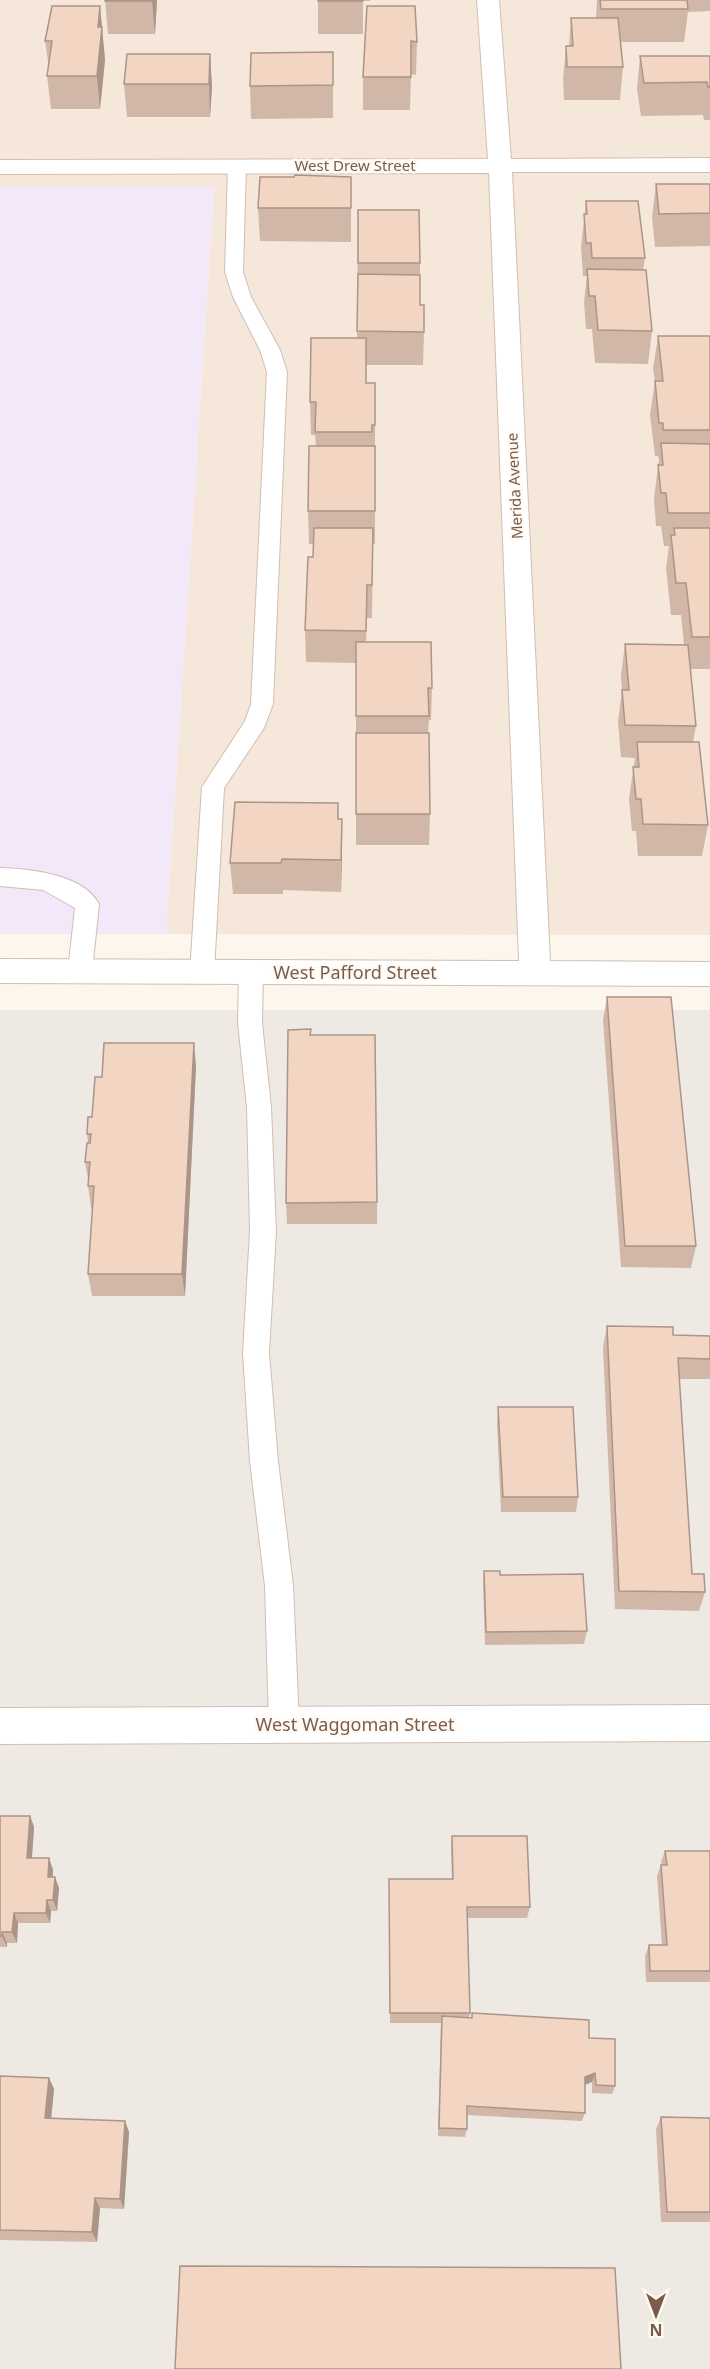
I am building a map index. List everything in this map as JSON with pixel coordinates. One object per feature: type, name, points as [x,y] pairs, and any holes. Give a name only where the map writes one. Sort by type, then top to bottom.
[{"type":"street","name":"Merida Avenue","points":[[488,0],[500,164],[535,973]]},
{"type":"street","name":"West Drew Street","points":[[0,167],[710,165]]},
{"type":"street","name":"West Pafford Street","points":[[0,971],[710,974]]},
{"type":"street","name":"West Waggoman Street","points":[[0,1726],[710,1723]]},
{"type":"lane","points":[[202,972],[209,819],[213,787],[256,722],[262,704],[277,372],[270,350],[242,297],[234,272],[237,165]]},
{"type":"lane","points":[[0,877],[26,877],[62,886],[87,904],[80,971]]},
{"type":"lane","points":[[251,972],[250,1023],[259,1107],[263,1231],[256,1353],[264,1461],[279,1586],[284,1724]]},
{"type":"shaded area","points":[[0,0],[710,0],[710,935],[166,934],[214,188],[0,187]]},
{"type":"shaded area","points":[[0,187],[214,187],[166,934],[0,934]]},
{"type":"shaded area","points":[[0,1010],[710,1010],[710,2369],[0,2369]]},
{"type":"building","points":[[152,0],[152,1],[105,1]]},
{"type":"building","points":[[363,0],[363,1],[318,1]]},
{"type":"building","points":[[600,0],[687,0],[688,9],[601,9]]},
{"type":"building","points":[[52,6],[100,6],[98,27],[102,27],[97,76],[47,76],[52,41],[45,41]]},
{"type":"building","points":[[367,6],[415,6],[417,42],[411,41],[411,77],[363,77]]},
{"type":"building","points":[[571,18],[618,18],[623,67],[567,67],[566,46],[573,46]]},
{"type":"building","points":[[333,52],[333,85],[250,86],[251,53]]},
{"type":"building","points":[[127,54],[210,54],[209,84],[124,84]]},
{"type":"building","points":[[640,56],[710,56],[710,87],[707,82],[644,83]]},
{"type":"building","points":[[295,175],[351,177],[351,208],[258,208],[260,177],[294,177]]},
{"type":"building","points":[[656,184],[710,184],[710,213],[659,214]]},
{"type":"building","points":[[586,201],[638,201],[645,258],[592,258],[591,243],[586,243],[584,214],[587,214]]},
{"type":"building","points":[[358,210],[419,210],[420,263],[358,263]]},
{"type":"building","points":[[587,269],[646,270],[652,331],[598,330],[595,296],[589,296]]},
{"type":"building","points":[[358,274],[420,275],[420,305],[424,305],[424,332],[357,331]]},
{"type":"building","points":[[658,336],[710,336],[710,430],[663,430],[663,423],[659,423],[655,381],[663,381]]},
{"type":"building","points":[[311,338],[366,338],[366,383],[375,383],[375,425],[372,425],[372,432],[315,432],[316,402],[310,402]]},
{"type":"building","points":[[661,443],[710,444],[710,513],[668,513],[666,493],[661,493],[658,465],[663,465]]},
{"type":"building","points":[[309,446],[375,446],[375,511],[308,511]]},
{"type":"building","points":[[314,528],[373,528],[372,585],[367,585],[366,631],[305,630],[308,557],[313,557]]},
{"type":"building","points":[[674,528],[710,528],[710,637],[692,637],[686,583],[676,583],[671,535],[675,535]]},
{"type":"building","points":[[356,642],[431,642],[432,688],[428,688],[429,716],[356,716]]},
{"type":"building","points":[[625,644],[688,645],[696,726],[625,725],[622,690],[629,690]]},
{"type":"building","points":[[356,733],[429,733],[430,814],[356,814]]},
{"type":"building","points":[[637,742],[699,742],[708,825],[643,824],[641,799],[636,799],[633,767],[639,767]]},
{"type":"building","points":[[235,802],[338,803],[338,819],[342,819],[341,860],[282,859],[281,863],[230,863]]},
{"type":"building","points":[[607,997],[671,997],[696,1246],[625,1246]]},
{"type":"building","points":[[311,1029],[310,1035],[375,1035],[377,1202],[286,1203],[288,1030]]},
{"type":"building","points":[[104,1043],[194,1043],[182,1274],[88,1274],[94,1186],[88,1186],[90,1162],[85,1162],[87,1143],[90,1143],[91,1134],[87,1134],[88,1117],[92,1117],[95,1077],[102,1077]]},
{"type":"building","points":[[607,1326],[673,1327],[673,1335],[710,1336],[710,1359],[678,1358],[692,1574],[704,1574],[705,1592],[619,1591]]},
{"type":"building","points":[[498,1407],[573,1407],[578,1497],[503,1497]]},
{"type":"building","points":[[484,1571],[500,1571],[500,1575],[583,1574],[587,1631],[486,1632]]},
{"type":"building","points":[[0,1816],[30,1816],[27,1858],[49,1858],[48,1877],[55,1877],[53,1900],[47,1900],[46,1913],[14,1913],[12,1932],[2,1932],[2,1936],[0,1936]]},
{"type":"building","points":[[452,1836],[527,1836],[530,1907],[467,1907],[470,2013],[390,2013],[389,1879],[453,1879]]},
{"type":"building","points":[[665,1851],[710,1851],[710,1971],[650,1971],[649,1945],[667,1945],[661,1865],[667,1865]]},
{"type":"building","points":[[472,2013],[589,2020],[589,2038],[615,2039],[615,2086],[596,2085],[595,2073],[585,2077],[585,2113],[467,2106],[467,2129],[439,2128],[442,2016],[472,2018]]},
{"type":"building","points":[[0,2076],[49,2078],[45,2118],[125,2121],[120,2199],[95,2198],[92,2232],[0,2230]]},
{"type":"building","points":[[661,2117],[710,2118],[710,2212],[667,2212]]},
{"type":"building","points":[[180,2266],[615,2268],[621,2369],[175,2369]]}]
